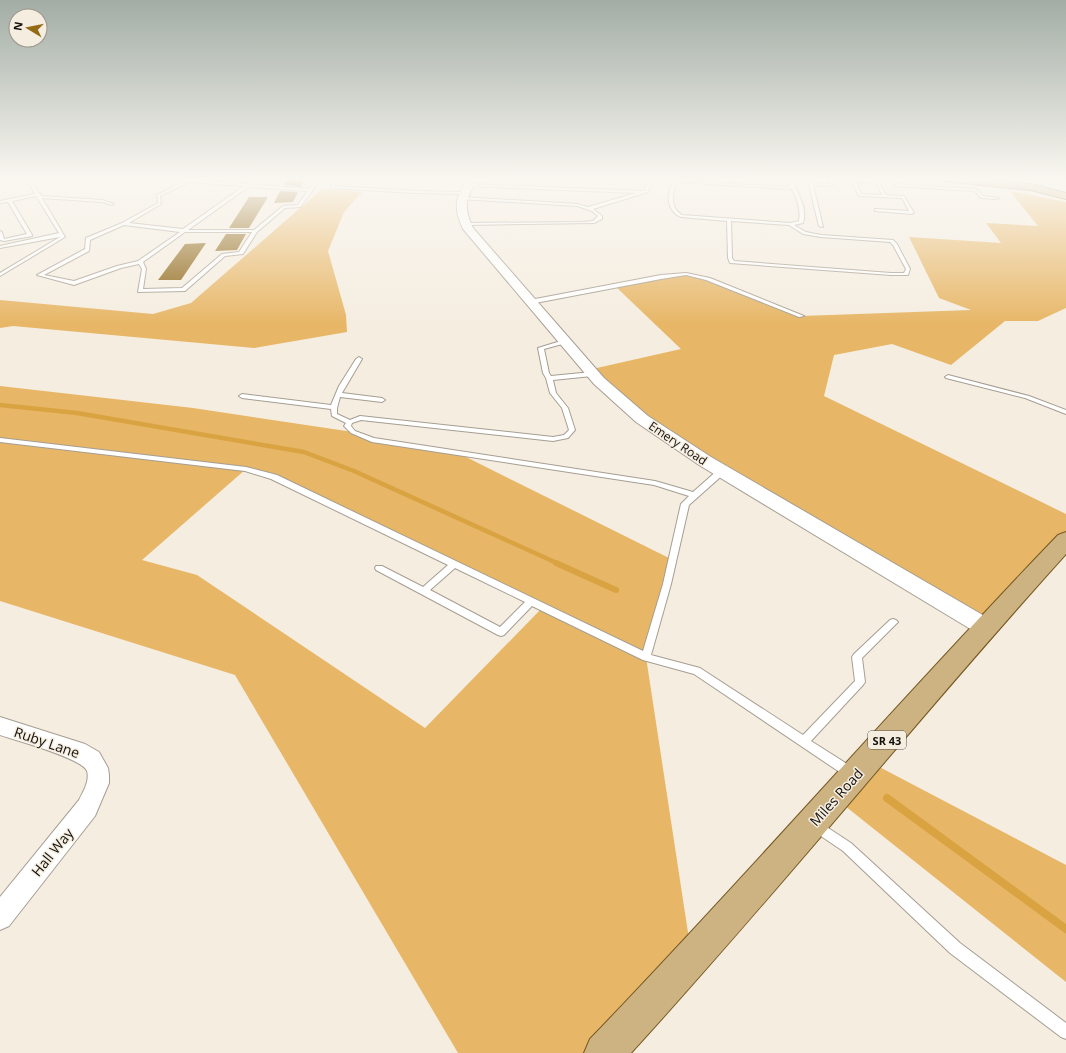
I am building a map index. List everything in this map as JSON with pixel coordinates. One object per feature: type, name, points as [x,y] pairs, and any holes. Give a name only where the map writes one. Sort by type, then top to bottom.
[{"type":"main road","name":"Miles Road","points":[[604,1053],[692,959],[856,775],[985,627],[1066,540]]},
{"type":"street","name":"Emery Road","points":[[467,227],[592,374],[642,419],[681,446],[722,471],[985,627]]},
{"type":"street","name":"Ruby Lane","points":[[0,726],[77,751],[85,755],[91,759],[97,768],[98,783]]},
{"type":"street","name":"Hall Way","points":[[0,917],[87,808],[98,783]]},
{"type":"lane","points":[[0,232],[2,240],[7,240],[30,235],[25,227]]},
{"type":"lane","points":[[0,275],[61,240],[64,237],[58,227]]},
{"type":"lane","points":[[116,227],[88,239],[87,250],[39,275],[74,283],[119,267],[140,262],[191,227]]},
{"type":"lane","points":[[152,227],[186,231],[255,232]]},
{"type":"lane","points":[[140,262],[144,269],[140,292],[184,290],[224,255],[241,253],[255,232],[261,227]]},
{"type":"lane","points":[[729,227],[730,258],[732,262],[906,274],[908,269],[895,244],[891,241],[820,236],[805,233],[795,227]]},
{"type":"lane","points":[[0,247],[62,234]]},
{"type":"lane","points":[[22,242],[44,249]]},
{"type":"lane","points":[[530,302],[686,274],[708,278],[801,316]]},
{"type":"lane","points":[[564,342],[541,348],[546,373],[553,393],[565,408],[572,430],[566,437],[553,439],[360,418],[350,422],[347,426],[353,432],[372,440],[655,483],[694,495]]},
{"type":"lane","points":[[350,422],[334,415],[333,407],[338,395],[359,359]]},
{"type":"lane","points":[[549,378],[592,374]]},
{"type":"lane","points":[[948,377],[1027,397],[1066,412]]},
{"type":"lane","points":[[338,395],[382,400]]},
{"type":"lane","points":[[242,396],[333,407]]},
{"type":"lane","points":[[0,440],[246,469],[274,477],[646,657],[697,671],[856,775]]},
{"type":"lane","points":[[646,657],[667,584],[685,504],[722,471]]},
{"type":"lane","points":[[424,591],[454,564]]},
{"type":"lane","points":[[379,568],[501,632],[531,601]]},
{"type":"lane","points":[[804,741],[860,682],[857,657],[893,622]]},
{"type":"lane","points":[[812,824],[847,847],[955,948],[1066,1032]]},
{"type":"shaded area","points":[[278,227],[338,227],[328,251],[346,315],[347,332],[254,348],[13,326],[0,328],[0,300],[153,314],[191,303]]},
{"type":"shaded area","points":[[989,227],[1066,227],[1066,308],[1038,321],[1005,321],[951,365],[892,344],[834,355],[824,396],[1066,514],[1066,540],[985,627],[705,461],[588,370],[681,349],[615,286],[686,274],[708,279],[801,316],[971,310],[939,298],[909,237],[1001,243]]},
{"type":"shaded area","points":[[0,386],[193,408],[353,432],[372,440],[462,455],[673,560],[646,657],[692,959],[604,1053],[458,1053],[235,675],[0,601]],"holes":[[[246,469],[274,477],[543,607],[425,728],[197,575],[142,560]]]},
{"type":"shaded area","points":[[868,761],[1066,865],[1066,982],[835,798]]},
{"type":"building","points":[[230,227],[250,227],[249,228]]},
{"type":"building","points":[[226,234],[246,234],[237,250],[215,251]]},
{"type":"building","points":[[206,243],[181,280],[158,280],[185,244]]},
{"type":"waterway","points":[[0,405],[77,413],[304,452],[354,471],[559,564]]},
{"type":"waterway","points":[[556,563],[616,590]]},
{"type":"waterway","points":[[887,798],[1066,929]]}]
